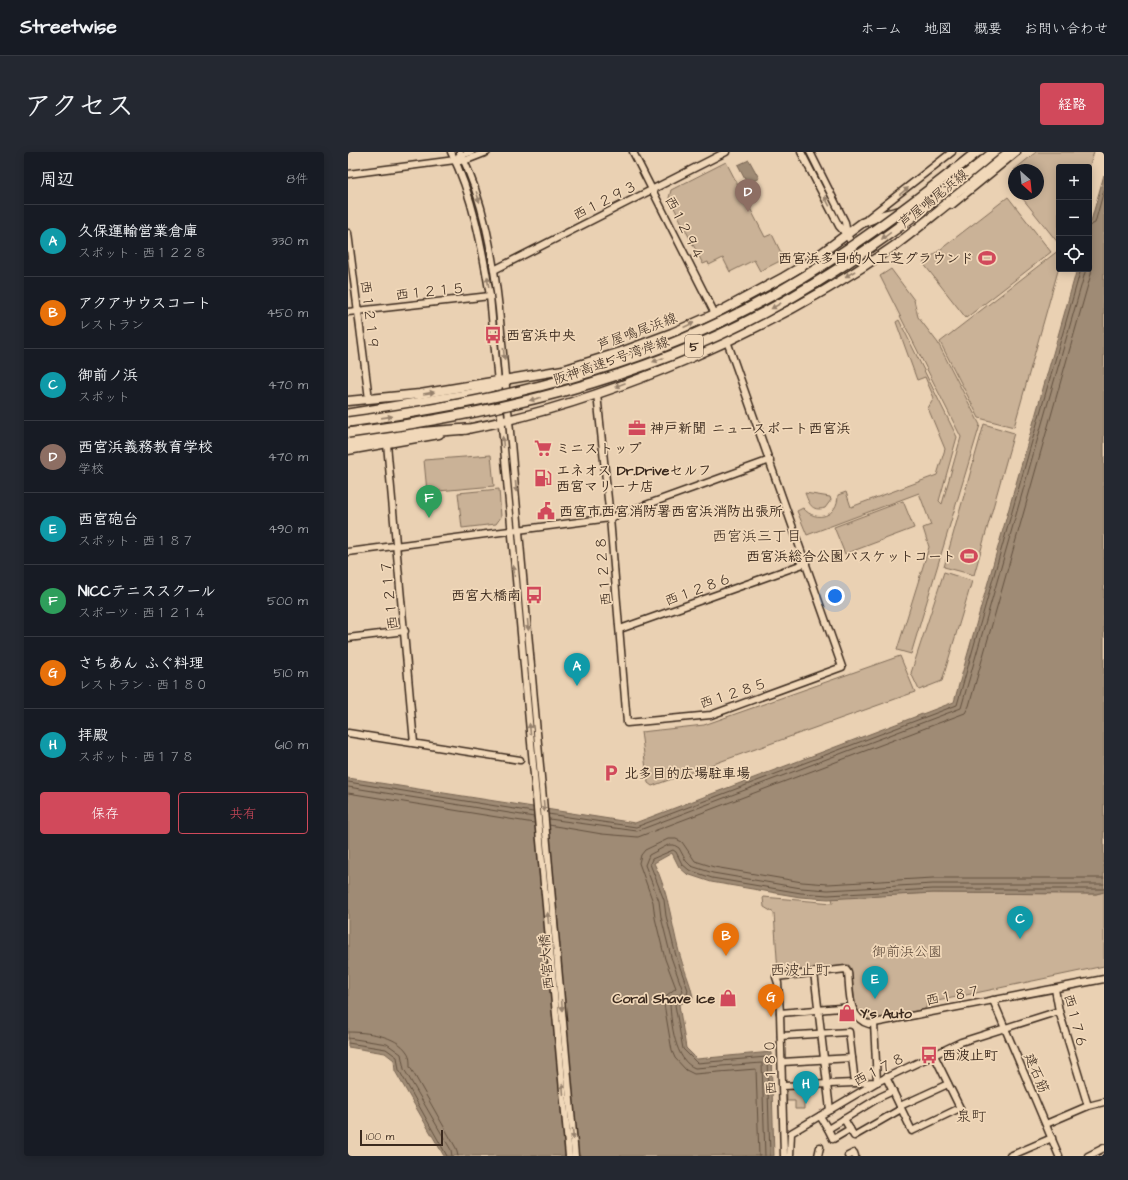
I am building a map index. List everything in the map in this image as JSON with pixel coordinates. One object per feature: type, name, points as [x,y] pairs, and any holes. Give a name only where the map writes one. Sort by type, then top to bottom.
[{"type":"highway","name":"阪神高速5号湾岸線","points":[[348,422],[437,409],[529,390],[614,365],[690,336],[764,300],[840,255],[912,203],[977,152]]},
{"type":"highway","name":"阪神高速5号湾岸線","points":[[348,442],[438,420],[531,400],[617,375],[695,345],[767,311],[846,264],[920,211],[994,152]]},
{"type":"highway","points":[[348,414],[472,394],[500,383]]},
{"type":"highway","points":[[348,442],[415,433],[467,429]]},
{"type":"main road","points":[[984,172],[1009,152]]},
{"type":"main road","name":"芦屋鳴尾浜線","points":[[348,401],[420,394],[500,383],[563,370],[621,352],[715,314],[812,261],[862,223],[880,216],[948,199],[984,172]]},
{"type":"main road","name":"芦屋鳴尾浜線","points":[[348,442],[388,444],[509,420],[597,394],[728,341],[864,266],[917,228],[972,185],[984,172]]},
{"type":"main road","points":[[715,314],[728,341]]},
{"type":"street","points":[[451,152],[467,191],[475,218],[490,296],[500,383],[509,420],[537,767]]},
{"type":"street","points":[[455,160],[461,153],[471,152]]},
{"type":"street","points":[[348,174],[455,160],[464,161],[487,152]]},
{"type":"street","name":"西１２９４","points":[[633,152],[715,314]]},
{"type":"street","name":"西１２９３","points":[[494,270],[726,152]]},
{"type":"street","points":[[801,152],[839,226],[847,235],[864,266]]},
{"type":"street","points":[[810,152],[845,222],[847,235]]},
{"type":"street","points":[[862,223],[952,152]]},
{"type":"street","points":[[917,228],[936,218],[1017,152]]},
{"type":"street","points":[[461,153],[484,216],[494,270],[501,422],[510,532],[537,767]]},
{"type":"street","name":"西１２１９","points":[[348,232],[369,399]]},
{"type":"street","name":"西１２１５","points":[[348,312],[490,296]]},
{"type":"street","points":[[728,341],[806,563]]},
{"type":"street","name":"西１２２８","points":[[597,394],[610,518],[627,723]]},
{"type":"street","name":"西１２１７","points":[[388,444],[414,743]]},
{"type":"street","points":[[348,552],[610,518],[770,460]]},
{"type":"street","name":"西１２８６","points":[[620,629],[806,563]]},
{"type":"street","name":"西１２８５","points":[[627,723],[711,715],[842,667],[806,563]]},
{"type":"street","points":[[348,638],[405,631]]},
{"type":"street","points":[[348,733],[520,760]]},
{"type":"street","name":"西宮大橋","points":[[537,767],[569,1156]]},
{"type":"street","name":"西宮大橋","points":[[537,767],[575,1156]]},
{"type":"street","points":[[783,1086],[827,1084],[877,1082],[874,1024],[860,1020],[852,1007],[848,970],[814,972],[825,1059],[827,1084],[830,1110]]},
{"type":"street","name":"西１８０","points":[[784,1156],[780,1013],[778,983],[776,977],[814,972]]},
{"type":"street","name":"西１８７","points":[[874,1024],[1104,979]]},
{"type":"street","name":"西１７６","points":[[1055,988],[1059,1011],[1088,1106]]},
{"type":"street","name":"建石筋","points":[[993,1000],[1059,1156]]},
{"type":"street","points":[[780,1013],[852,1007]]},
{"type":"street","name":"西１７８","points":[[790,1156],[791,1133],[886,1077],[961,1042],[1059,1011]]},
{"type":"street","points":[[781,1036],[849,1032],[855,1083]]},
{"type":"street","points":[[886,1077],[912,1131],[960,1108],[934,1055]]},
{"type":"street","points":[[782,1062],[852,1058]]},
{"type":"street","points":[[844,1119],[854,1136],[901,1108],[948,1084]]},
{"type":"street","points":[[828,1129],[880,1097],[893,1091]]},
{"type":"street","points":[[1046,1124],[1088,1106],[1104,1102]]},
{"type":"street","points":[[820,1116],[833,1139],[850,1129]]},
{"type":"street","points":[[1010,1156],[1052,1138]]},
{"type":"street","points":[[818,1156],[820,1147]]},
{"type":"street","points":[[1088,1156],[1104,1148]]},
{"type":"street","points":[[848,1156],[854,1153],[855,1156]]},
{"type":"green space","points":[[1036,152],[1094,152],[1090,164],[1056,164],[1056,240],[1024,200],[1044,200],[1044,164],[1021,164]]},
{"type":"green space","points":[[726,162],[765,237],[772,234],[784,259],[760,271],[754,260],[730,272],[723,258],[709,265],[708,262],[703,264],[669,198],[671,190]]},
{"type":"green space","name":"西宮浜多目的人工芝グラウンド","points":[[1008,197],[1008,200],[1010,200],[1051,252],[966,318],[923,263]]},
{"type":"green space","points":[[1056,252],[1056,272],[1058,272],[1014,427],[979,418],[940,342]]},
{"type":"green space","points":[[891,269],[914,300],[918,317],[938,343],[980,425],[911,654],[897,650],[929,547],[923,528],[931,525],[919,493],[807,535],[797,511],[803,508],[814,516],[826,515],[831,513],[834,508],[838,495],[846,492],[851,507],[937,475],[945,449],[928,408],[934,398],[925,377],[917,380],[896,322],[899,320],[957,437],[939,501],[942,504],[961,437],[880,276]]},
{"type":"green space","points":[[984,424],[1014,433],[974,575],[944,567]]},
{"type":"green space","points":[[491,455],[494,486],[427,492],[424,460]]},
{"type":"green space","points":[[499,489],[501,517],[496,524],[462,528],[458,493]]},
{"type":"green space","points":[[805,493],[830,497],[831,500],[825,508],[817,509],[811,506]]},
{"type":"green space","points":[[903,501],[914,528],[845,554],[834,527]]},
{"type":"green space","points":[[944,572],[972,581],[942,681],[919,690],[911,673]]},
{"type":"green space","points":[[900,656],[915,692],[652,786],[648,783],[641,732],[704,725]]},
{"type":"green space","name":"御前浜公園","points":[[1104,892],[1104,966],[928,1003],[925,1009],[875,1020],[867,1019],[856,1011],[851,968],[849,965],[778,973],[774,913],[764,907],[763,897],[833,903],[832,898],[933,893],[1096,894]]},
{"type":"green space","points":[[787,1088],[810,1088],[810,1098],[804,1098],[804,1109],[795,1109],[795,1101],[787,1101]]},
{"type":"water","points":[[749,160],[759,178],[748,184],[738,165]]},
{"type":"water","points":[[1104,175],[1104,892],[1096,894],[933,893],[828,899],[800,897],[711,882],[687,874],[679,867],[672,853],[654,863],[663,884],[682,964],[693,997],[679,1005],[686,1048],[697,1059],[771,1052],[774,1156],[444,1156],[395,1071],[394,1060],[385,1053],[348,1047],[348,778],[635,823],[954,702],[1076,272],[1092,272],[1092,217]]},
{"type":"place","name":"西宮浜義務教育学校","points":[[748,212]]},
{"type":"place","name":"西宮浜多目的人工芝グラウンド","points":[[987,258]]},
{"type":"place","name":"西宮浜中央","points":[[493,335]]},
{"type":"place","name":"神戸新聞 ニュースポート西宮浜","points":[[637,428]]},
{"type":"place","name":"ミニストップ","points":[[543,448]]},
{"type":"place","name":"エネオス Dr.Driveセルフ 西宮マリーナ店","points":[[543,478]]},
{"type":"place","name":"西宮市西宮消防署西宮浜消防出張所","points":[[546,511]]},
{"type":"place","name":"NICCテニススクール","points":[[429,518]]},
{"type":"place","name":"西宮浜総合公園バスケットコート","points":[[969,556]]},
{"type":"place","name":"西宮大橋南","points":[[534,595]]},
{"type":"place","name":"久保運輸営業倉庫","points":[[577,686]]},
{"type":"place","name":"北多目的広場駐車場","points":[[611,773]]},
{"type":"place","name":"御前ノ浜","points":[[1020,939]]},
{"type":"place","name":"アクアサウスコート","points":[[726,956]]},
{"type":"place","name":"Coral Shave Ice","points":[[728,998]]},
{"type":"place","name":"西宮砲台","points":[[875,999]]},
{"type":"place","name":"Y's Auto","points":[[847,1013]]},
{"type":"place","name":"さちあん ふぐ料理","points":[[771,1017]]},
{"type":"place","name":"西波止町","points":[[929,1055]]},
{"type":"place","name":"拝殿","points":[[806,1104]]},
{"type":"district","name":"西宮浜三丁目","points":[[757,536]]},
{"type":"district","name":"西波止町","points":[[800,970]]},
{"type":"district","name":"泉町","points":[[971,1116]]}]
